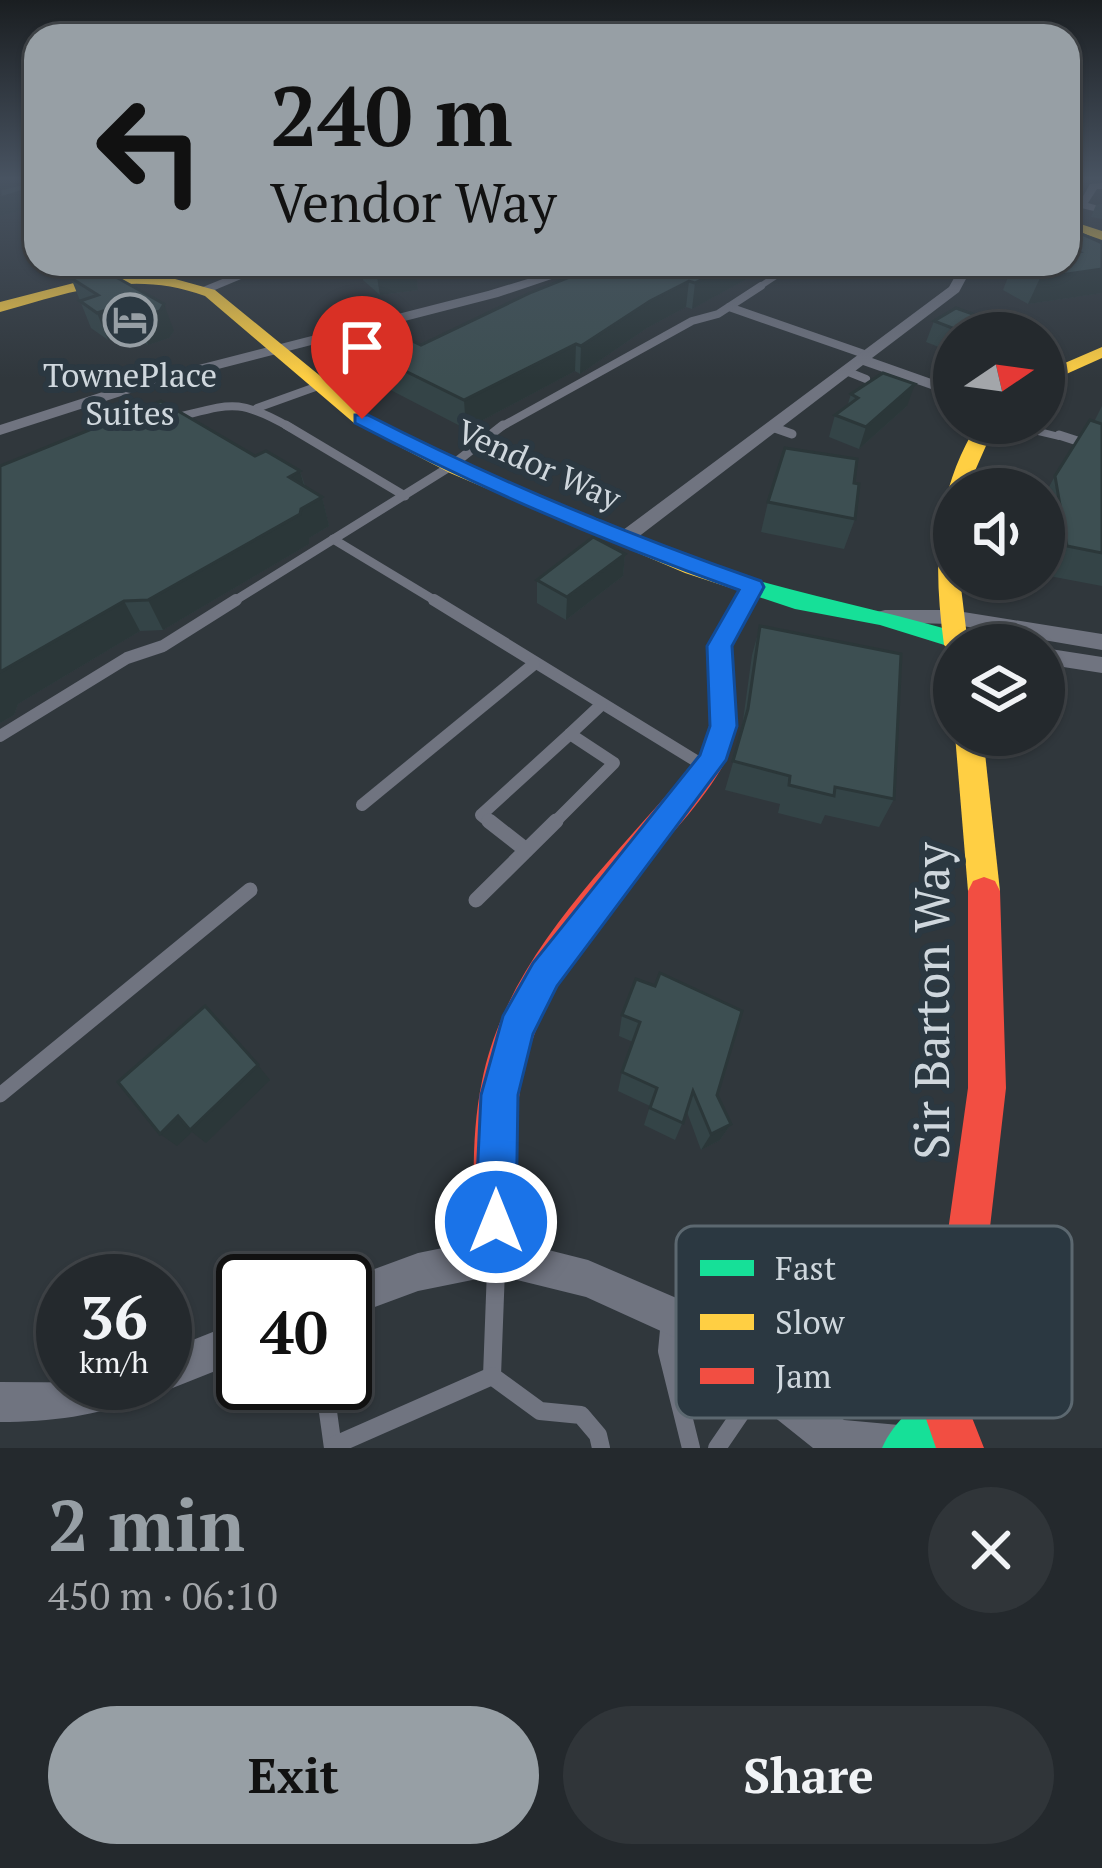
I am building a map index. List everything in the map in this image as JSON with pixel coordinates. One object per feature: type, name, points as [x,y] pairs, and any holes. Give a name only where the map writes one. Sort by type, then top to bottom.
[{"type":"street","points":[[205,290],[241,276]]},
{"type":"street","points":[[0,430],[268,344],[511,276]]},
{"type":"street","points":[[0,413],[136,371],[493,295],[552,276]]},
{"type":"street","points":[[622,540],[954,289],[961,276]]},
{"type":"street","name":"Vendor Way","points":[[0,307],[64,286],[107,279],[154,278],[205,290],[362,419],[451,466],[622,540],[752,587],[795,601],[933,630]]},
{"type":"street","points":[[1065,369],[1102,352]]},
{"type":"street","points":[[868,354],[933,371]]},
{"type":"street","points":[[868,354],[933,383]]},
{"type":"street","points":[[955,624],[944,570],[944,520],[955,477],[974,444]]},
{"type":"street","points":[[497,1256],[500,1095],[516,1029],[545,974],[707,768],[723,726],[720,646],[752,587]]},
{"type":"street","name":"Vendor Way","points":[[1065,641],[1102,642]]},
{"type":"street","points":[[1065,659],[1102,664]]},
{"type":"street","name":"Sir Barton Way","points":[[971,756],[986,1050],[983,1135],[971,1226]]},
{"type":"street","points":[[372,1289],[418,1272],[497,1256],[588,1279],[676,1318]]},
{"type":"street","points":[[0,1402],[36,1402]]},
{"type":"street","points":[[810,1418],[844,1445],[908,1447],[938,1418]]},
{"type":"street","name":"Sir Barton Way","points":[[949,1418],[960,1448]]},
{"type":"lane","points":[[0,736],[127,658],[163,646],[405,496],[506,423],[692,321],[730,307],[773,276]]},
{"type":"lane","points":[[730,307],[868,354]]},
{"type":"lane","points":[[256,408],[401,356]]},
{"type":"lane","points":[[846,371],[866,379]]},
{"type":"lane","points":[[163,423],[211,407],[236,403],[256,408],[405,496]]},
{"type":"lane","points":[[772,427],[792,434]]},
{"type":"lane","points":[[1065,437],[1102,449]]},
{"type":"lane","points":[[333,539],[707,768]]},
{"type":"lane","points":[[362,805],[534,664]]},
{"type":"lane","points":[[526,850],[482,815],[602,705]]},
{"type":"lane","points":[[476,900],[614,763],[570,734]]},
{"type":"lane","points":[[0,1095],[250,890]]},
{"type":"lane","points":[[492,1376],[497,1256]]},
{"type":"lane","points":[[670,1314],[667,1351],[676,1386]]},
{"type":"lane","points":[[328,1410],[333,1447],[492,1376]]},
{"type":"lane","points":[[492,1376],[540,1411],[581,1415],[598,1435],[601,1448]]},
{"type":"lane","points":[[684,1418],[692,1448]]},
{"type":"lane","points":[[717,1448],[740,1418]]},
{"type":"building","points":[[1080,245],[1102,245],[1102,269],[1080,272]]},
{"type":"building","points":[[114,276],[164,304],[160,311],[138,318],[118,306],[97,313],[80,301],[98,295],[71,278]]},
{"type":"building","points":[[572,276],[708,276],[650,301],[581,346],[576,344],[464,400],[373,355],[408,339],[421,345]]},
{"type":"building","points":[[883,373],[915,384],[866,427],[835,415],[858,398],[851,394]]},
{"type":"building","points":[[161,401],[255,456],[266,451],[300,471],[289,477],[322,497],[148,600],[124,601],[0,672],[0,466]]},
{"type":"building","points":[[1090,420],[1102,424],[1102,553],[1067,546],[1065,468],[1060,468]]},
{"type":"building","points":[[785,448],[857,459],[855,519],[768,502]]},
{"type":"building","points":[[593,537],[625,554],[567,597],[537,580]]},
{"type":"building","points":[[760,626],[901,654],[894,799],[835,787],[834,796],[789,785],[790,776],[733,761],[748,709]]},
{"type":"building","points":[[660,973],[742,1011],[717,1095],[731,1124],[711,1134],[693,1091],[683,1123],[650,1108],[657,1088],[622,1072],[640,1022],[622,1015],[636,979],[655,986]]},
{"type":"building","points":[[205,1006],[258,1065],[190,1130],[178,1116],[160,1134],[118,1082]]},
{"type":"traffic: fast","points":[[749,586],[933,633]]},
{"type":"traffic: fast","points":[[906,1448],[938,1418]]},
{"type":"traffic: slow","points":[[0,307],[78,284],[131,277],[183,283],[210,293],[361,419],[457,469],[693,568],[749,586]]},
{"type":"traffic: slow","points":[[1065,369],[1102,352]]},
{"type":"traffic: slow","points":[[954,624],[949,530],[960,476],[974,444]]},
{"type":"traffic: slow","points":[[971,756],[984,891]]},
{"type":"traffic: jam","points":[[497,1256],[497,1104],[522,1012],[568,936],[712,760],[723,726],[720,645],[752,587]]},
{"type":"traffic: jam","points":[[969,1226],[987,1088],[984,891]]},
{"type":"traffic: jam","points":[[949,1418],[960,1448]]},
{"type":"place","name":"TownePlace Suites","points":[[130,320]]},
{"type":"route","points":[[362,419],[457,469],[635,545],[752,587],[720,646],[723,726],[712,760],[545,974],[516,1029],[500,1095],[496,1222]]}]
